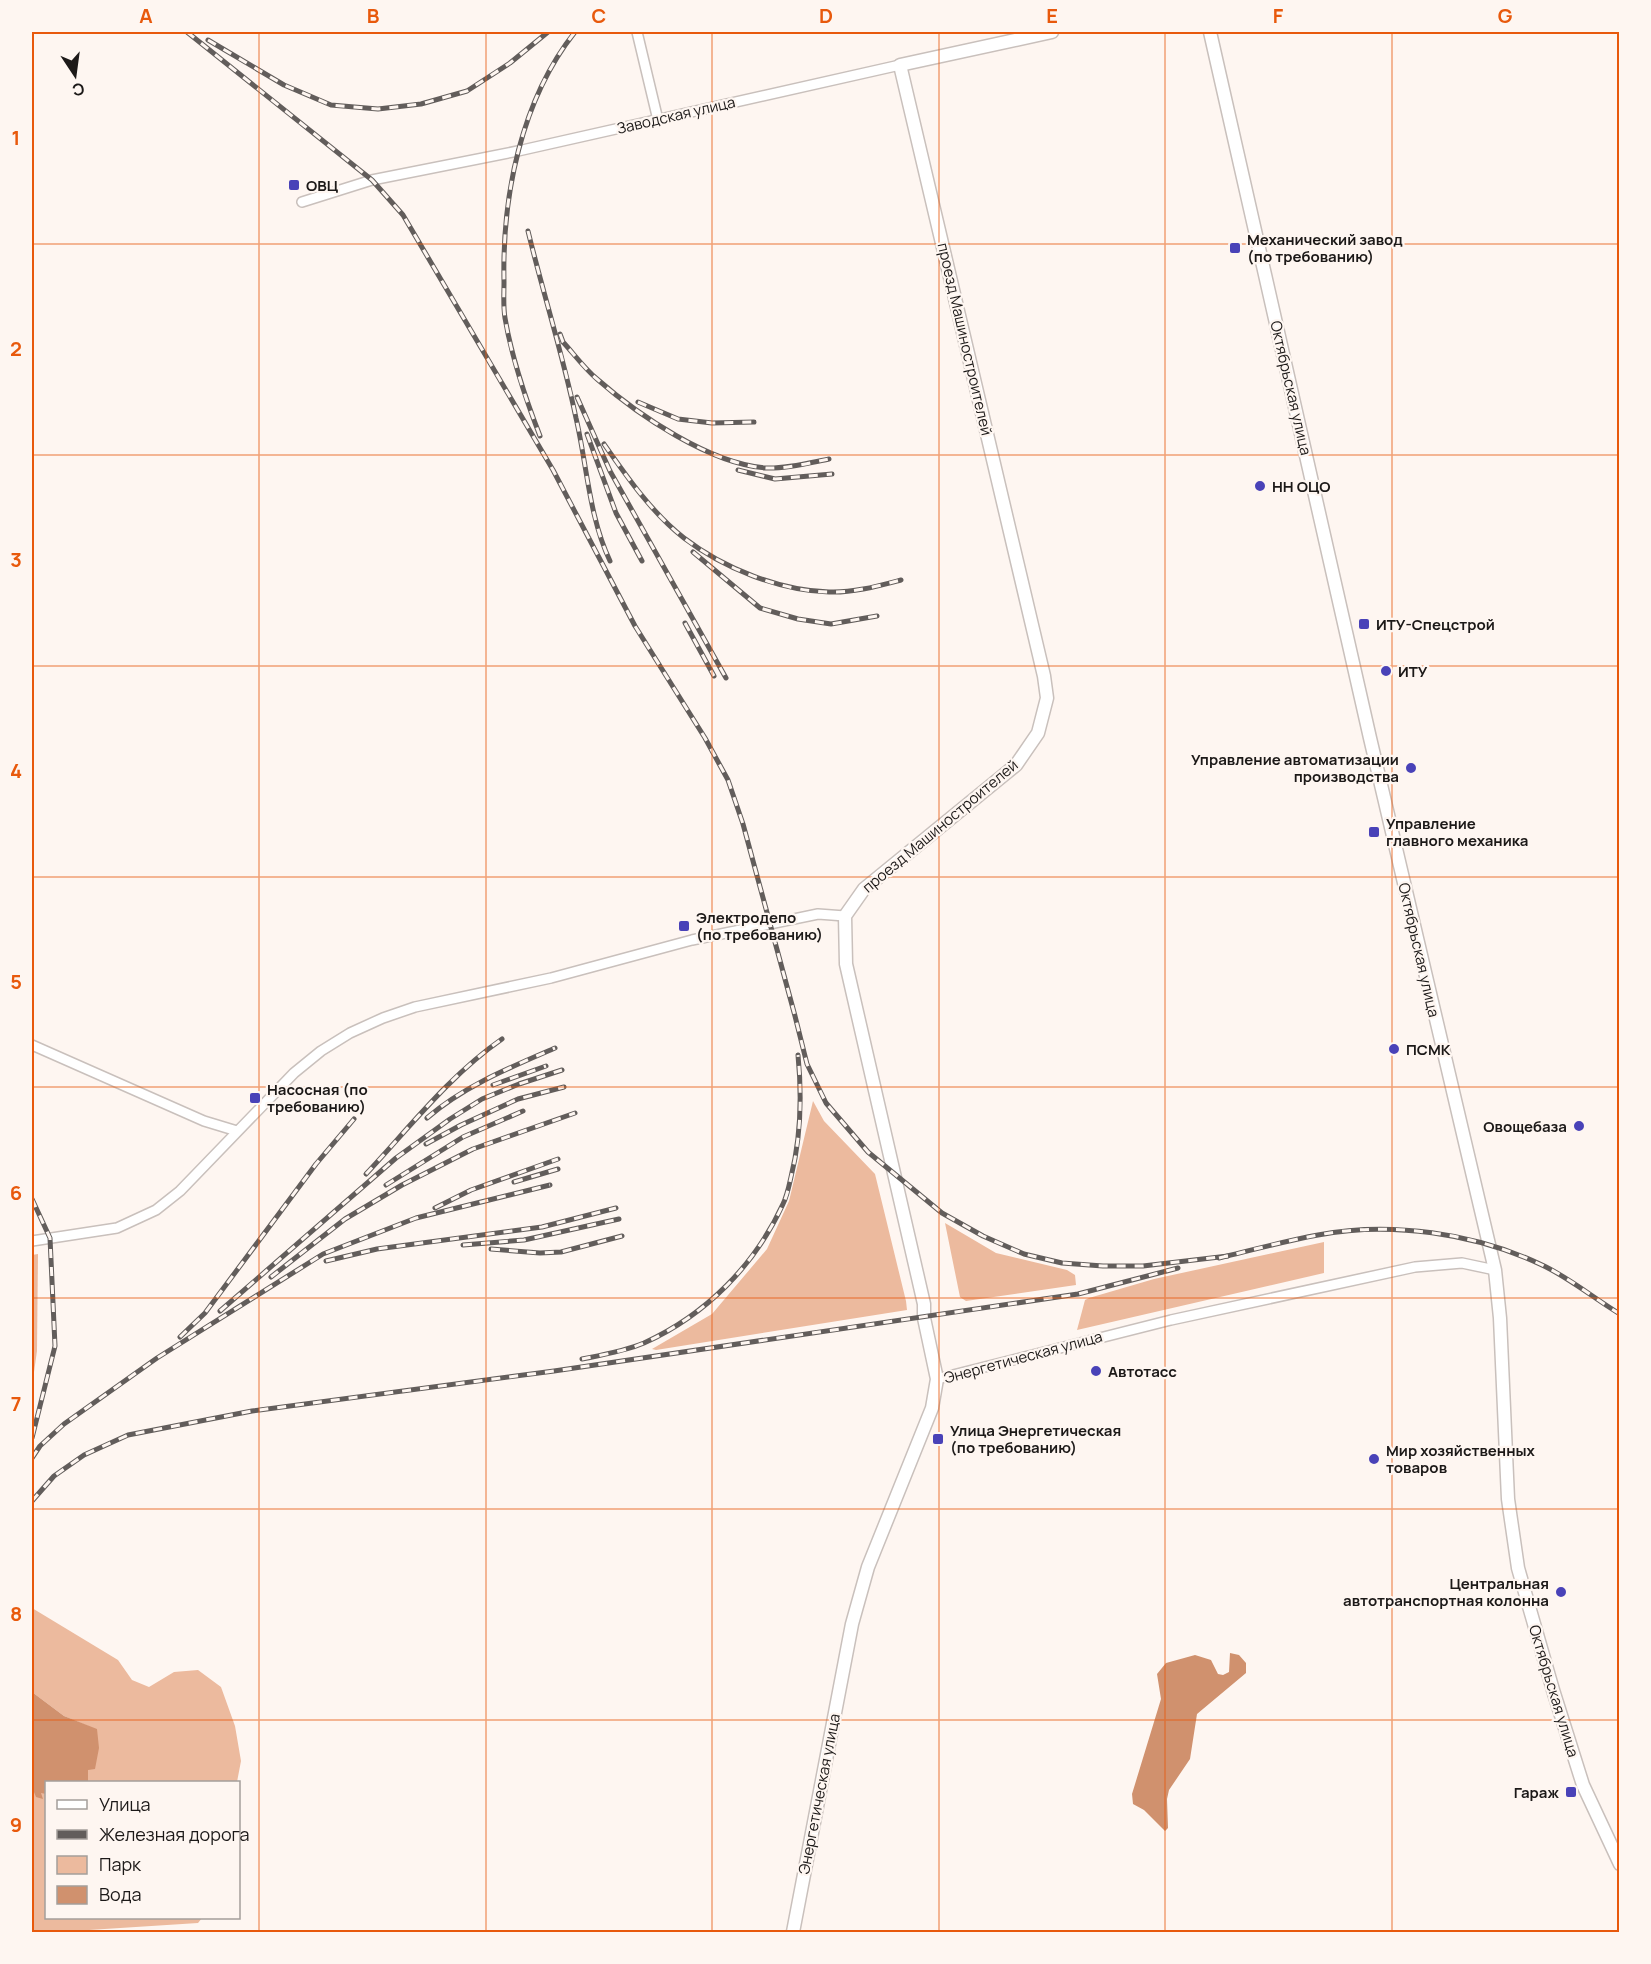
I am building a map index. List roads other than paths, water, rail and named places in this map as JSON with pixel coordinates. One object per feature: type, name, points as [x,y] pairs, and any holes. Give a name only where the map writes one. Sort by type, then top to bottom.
[{"type":"street","points":[[637,32],[658,120]]},
{"type":"street","name":"Заводская улица","points":[[302,202],[372,180],[658,120],[1052,32]]},
{"type":"street","name":"Октябрьская улица","points":[[1210,32],[1371,746],[1495,1269],[1500,1318],[1508,1499],[1518,1568],[1583,1785],[1620,1864]]},
{"type":"street","name":"проезд Машиностроителей","points":[[844,916],[864,889],[1016,765],[1038,733],[1047,698],[1042,666],[900,65]]},
{"type":"street","points":[[32,1241],[117,1228],[156,1210],[180,1191],[294,1072],[321,1051],[350,1033],[383,1018],[415,1007],[551,978],[685,942],[818,914],[844,916],[846,964],[924,1304],[924,1318],[937,1379]]},
{"type":"street","points":[[32,1045],[204,1121],[237,1131]]},
{"type":"street","name":"Энергетическая улица","points":[[793,1932],[852,1624],[868,1567],[932,1408],[937,1379],[1092,1339],[1393,1271],[1462,1263],[1495,1269]]},
{"type":"water","points":[[1230,1653],[1239,1655],[1246,1663],[1246,1673],[1197,1714],[1190,1759],[1169,1790],[1168,1828],[1165,1831],[1144,1810],[1133,1804],[1132,1794],[1161,1699],[1157,1674],[1166,1663],[1195,1655],[1211,1660],[1218,1674],[1223,1675],[1229,1672]]},
{"type":"water","points":[[32,1692],[64,1716],[97,1729],[99,1748],[95,1769],[88,1770],[88,1781],[45,1781],[45,1794],[41,1793],[43,1799],[36,1797],[32,1787]]},
{"type":"railway","points":[[187,32],[372,180],[403,215],[553,470],[635,626],[705,738],[728,780],[743,824],[807,1064],[826,1103],[868,1152],[942,1213],[983,1236],[1024,1254],[1062,1263],[1103,1266],[1143,1266],[1228,1256]]},
{"type":"railway","points":[[208,40],[284,85],[331,105],[378,109],[421,104],[467,91],[510,63],[548,32]]},
{"type":"railway","points":[[540,436],[511,348],[505,318],[504,249],[511,183],[528,118],[556,59],[575,32]]},
{"type":"railway","points":[[528,231],[571,394],[597,527],[610,561]]},
{"type":"railway","points":[[560,334],[563,342],[592,375],[633,408],[699,448],[744,465],[766,468],[789,467],[829,459]]},
{"type":"railway","points":[[577,397],[610,471],[726,678]]},
{"type":"railway","points":[[638,402],[678,419],[712,423],[754,422]]},
{"type":"railway","points":[[587,434],[616,513],[642,561]]},
{"type":"railway","points":[[604,444],[641,494],[672,528],[699,549],[734,568],[772,582],[810,591],[856,590],[901,580]]},
{"type":"railway","points":[[738,470],[775,479],[832,474]]},
{"type":"railway","points":[[693,552],[760,608],[798,619],[831,624],[877,616]]},
{"type":"railway","points":[[685,623],[714,676]]},
{"type":"railway","points":[[366,1174],[447,1085],[502,1039]]},
{"type":"railway","points":[[427,1118],[472,1087],[555,1048]]},
{"type":"railway","points":[[582,1359],[621,1351],[644,1343],[688,1318],[726,1286],[758,1248],[772,1226],[789,1187],[800,1116],[798,1055]]},
{"type":"railway","points":[[493,1085],[546,1066]]},
{"type":"railway","points":[[220,1311],[396,1158],[450,1119],[482,1099],[562,1070]]},
{"type":"railway","points":[[426,1144],[518,1099],[564,1087]]},
{"type":"railway","points":[[386,1185],[463,1137],[523,1111]]},
{"type":"railway","points":[[271,1277],[345,1219],[402,1185],[473,1149],[575,1113]]},
{"type":"railway","points":[[180,1337],[205,1313],[316,1164],[354,1119]]},
{"type":"railway","points":[[435,1208],[471,1190],[558,1159]]},
{"type":"railway","points":[[514,1182],[558,1169]]},
{"type":"railway","points":[[32,1458],[40,1446],[64,1424],[157,1358],[323,1254],[416,1218],[550,1185]]},
{"type":"railway","points":[[32,1199],[50,1238],[55,1346],[32,1438]]},
{"type":"railway","points":[[326,1261],[377,1249],[542,1227],[616,1208]]},
{"type":"railway","points":[[463,1245],[524,1240],[619,1219]]},
{"type":"railway","points":[[1219,1258],[1293,1240],[1346,1231],[1374,1229],[1432,1233],[1489,1245],[1542,1265],[1620,1314]]},
{"type":"railway","points":[[491,1249],[540,1253],[561,1252],[622,1236]]},
{"type":"railway","points":[[32,1501],[54,1476],[84,1455],[128,1435],[252,1411],[554,1371],[1078,1294],[1178,1268]]},
{"type":"place","name":"ОВЦ","points":[[294,185]]},
{"type":"place","name":"Механический завод (по требованию)","points":[[1235,248]]},
{"type":"place","name":"НН ОЦО","points":[[1260,486]]},
{"type":"place","name":"ИТУ-Спецстрой","points":[[1364,624]]},
{"type":"place","name":"ИТУ","points":[[1386,671]]},
{"type":"place","name":"Управление автоматизации производства","points":[[1411,768]]},
{"type":"place","name":"Управление главного механика","points":[[1374,832]]},
{"type":"place","name":"Электродепо (по требованию)","points":[[684,926]]},
{"type":"place","name":"ПСМК","points":[[1394,1049]]},
{"type":"place","name":"Насосная (по требованию)","points":[[255,1098]]},
{"type":"place","name":"Овощебаза","points":[[1579,1126]]},
{"type":"place","name":"Автотасс","points":[[1096,1371]]},
{"type":"place","name":"Улица Энергетическая (по требованию)","points":[[938,1439]]},
{"type":"place","name":"Мир хозяйственных товаров","points":[[1374,1459]]},
{"type":"place","name":"Центральная автотранспортная колонна","points":[[1561,1592]]},
{"type":"place","name":"Гараж","points":[[1571,1792]]}]
